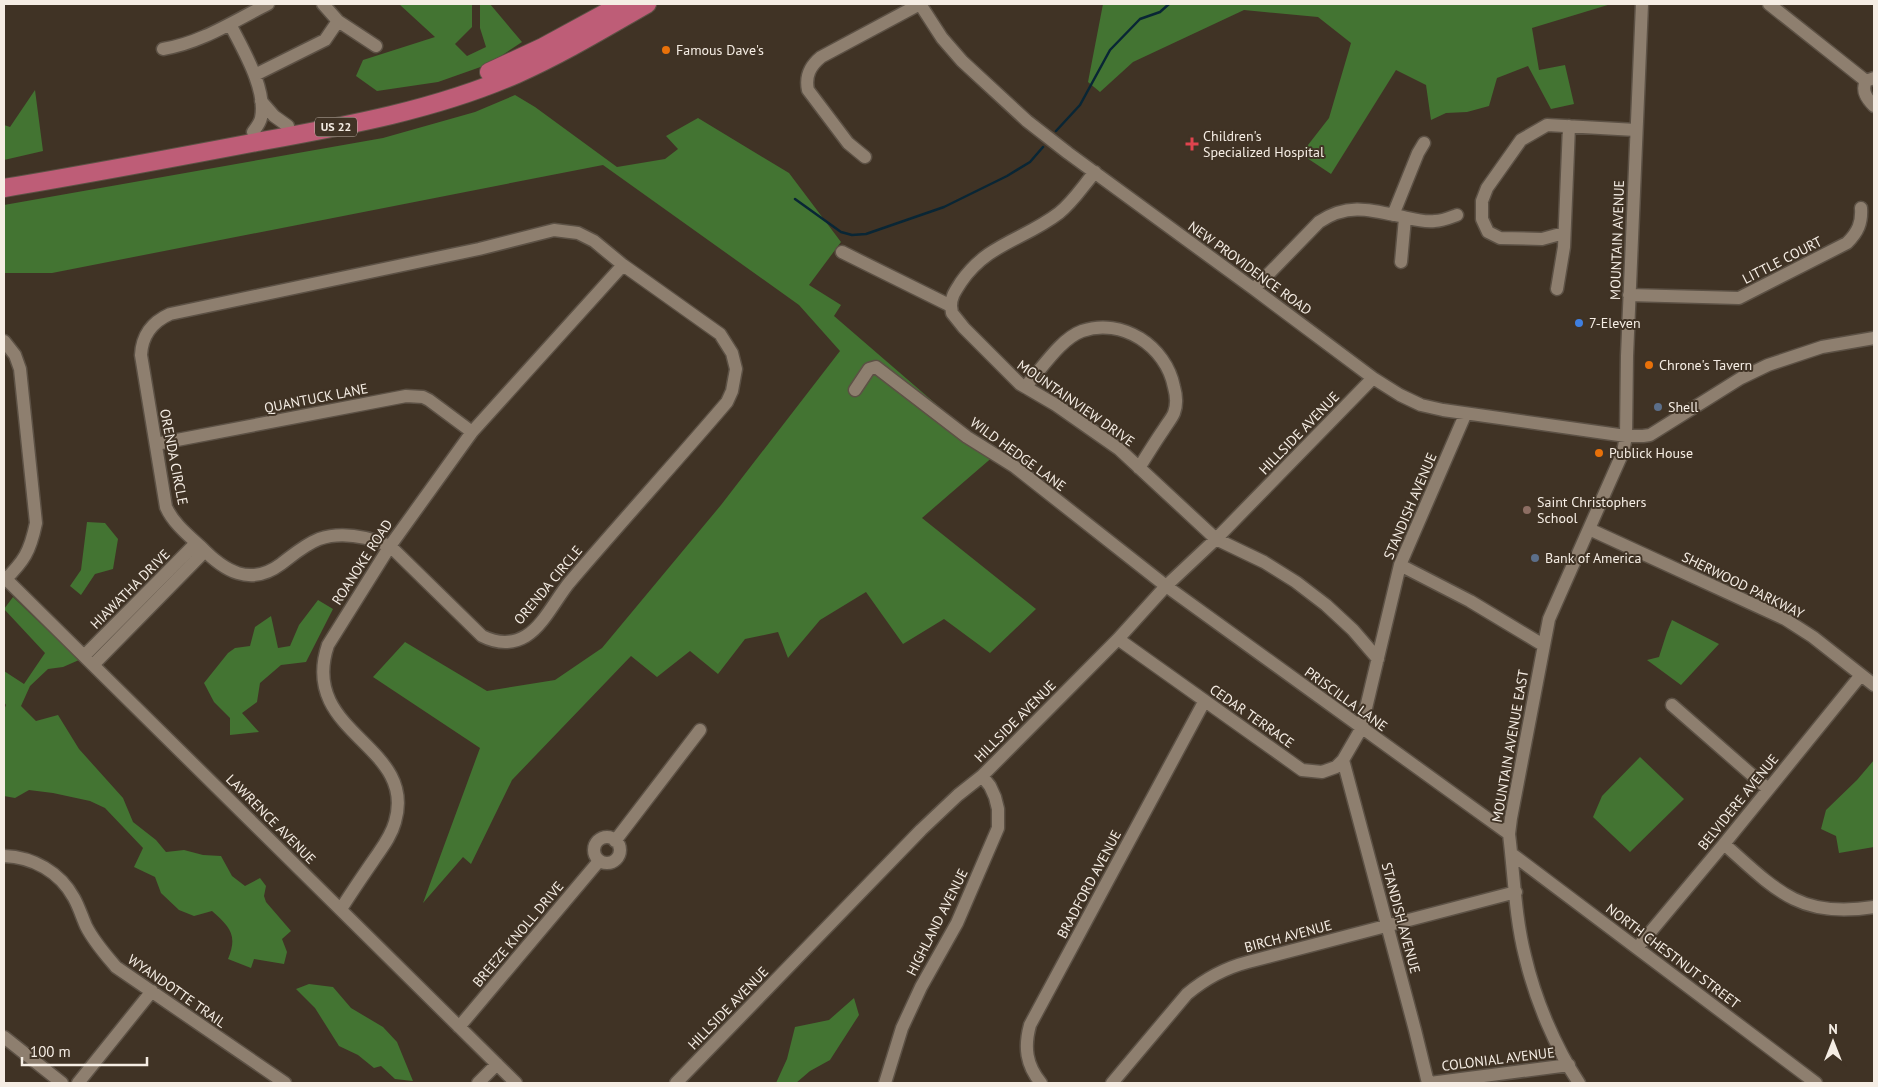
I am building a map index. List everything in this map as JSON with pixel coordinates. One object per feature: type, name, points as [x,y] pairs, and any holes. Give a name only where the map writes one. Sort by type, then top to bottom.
[{"type":"highway","name":"US 22","points":[[4,177],[288,126],[380,106],[453,86],[511,63],[622,4]]},
{"type":"highway","name":"US 22","points":[[4,188],[293,136],[406,112],[516,74],[573,46],[647,4]]},
{"type":"street","points":[[163,49],[183,46],[197,40],[268,4]]},
{"type":"street","points":[[323,4],[338,21],[376,46]]},
{"type":"street","points":[[865,157],[848,143],[808,90],[809,70],[821,57],[920,4]]},
{"type":"street","name":"NEW PROVIDENCE ROAD","points":[[920,4],[942,38],[978,77],[1028,121],[1373,378],[1400,395],[1421,405],[1464,414],[1626,436],[1650,435],[1716,392],[1768,365],[1822,347],[1874,338]]},
{"type":"street","name":"MOUNTAIN AVENUE","points":[[1552,612],[1623,452],[1626,436],[1629,295],[1642,4]]},
{"type":"street","points":[[1769,4],[1870,79],[1864,90],[1874,106]]},
{"type":"street","points":[[255,75],[325,40],[338,21]]},
{"type":"street","points":[[230,24],[255,75],[261,101],[260,119],[253,132]]},
{"type":"street","points":[[261,101],[274,116],[288,126]]},
{"type":"street","points":[[1564,233],[1542,239],[1500,238],[1488,232],[1482,219],[1482,201],[1487,188],[1521,140],[1547,125],[1636,130]]},
{"type":"street","points":[[1557,289],[1564,233],[1569,126]]},
{"type":"street","points":[[1401,262],[1399,216],[1418,153],[1424,143]]},
{"type":"street","points":[[842,252],[951,306],[955,291],[976,263],[999,247],[1059,213],[1095,172]]},
{"type":"street","points":[[1254,289],[1319,222],[1330,214],[1352,208],[1433,222],[1457,215]]},
{"type":"street","name":"LITTLE COURT","points":[[1629,295],[1739,298],[1847,242],[1857,231],[1861,208]]},
{"type":"street","name":"ORENDA CIRCLE","points":[[554,230],[566,230],[584,235],[623,265],[713,328],[727,343],[736,369],[732,391],[727,402],[567,585],[535,628],[524,637],[516,641],[498,642],[482,636],[390,546],[370,538],[351,535],[322,538],[303,548],[273,569],[257,574],[239,574],[225,569],[173,520],[169,512],[142,364],[142,346],[149,329],[170,314],[479,249],[554,230]]},
{"type":"street","name":"ROANOKE ROAD","points":[[341,909],[390,835],[395,821],[397,800],[395,785],[386,766],[334,710],[325,689],[324,660],[331,639],[390,546],[472,432],[623,265]]},
{"type":"street","name":"MOUNTAINVIEW DRIVE","points":[[951,306],[952,313],[964,328],[1002,367],[1025,387],[1056,405],[1119,449],[1216,539],[1264,562],[1296,582],[1326,605],[1354,630],[1378,659]]},
{"type":"street","points":[[1025,387],[1068,338],[1080,332],[1094,328],[1114,328],[1140,338],[1157,352],[1166,364],[1172,377],[1175,398],[1174,413],[1139,468]]},
{"type":"street","points":[[4,341],[15,355],[20,370],[36,523],[32,543],[24,559],[4,579]]},
{"type":"street","name":"WILD HEDGE LANE","points":[[855,390],[870,369],[876,367],[967,437],[1015,467],[1166,586]]},
{"type":"street","name":"HILLSIDE AVENUE","points":[[676,1083],[922,830],[958,795],[982,776],[1118,639],[1166,586],[1216,539],[1373,378]]},
{"type":"street","name":"QUANTUCK LANE","points":[[156,444],[406,396],[423,397],[429,400],[472,432]]},
{"type":"street","name":"STANDISH AVENUE","points":[[1361,729],[1400,564],[1464,414]]},
{"type":"street","name":"SHERWOOD PARKWAY","points":[[1589,529],[1772,612],[1813,636],[1874,685]]},
{"type":"street","name":"HIAWATHA DRIVE","points":[[89,661],[200,547]]},
{"type":"street","points":[[1400,564],[1470,601],[1543,645]]},
{"type":"street","name":"LAWRENCE AVENUE","points":[[4,579],[516,1083]]},
{"type":"street","name":"PRISCILLA LANE","points":[[1166,586],[1361,729],[1510,834]]},
{"type":"street","name":"MOUNTAIN AVENUE EAST","points":[[1552,612],[1543,645],[1511,818],[1510,834],[1522,939],[1532,982],[1554,1038],[1579,1083]]},
{"type":"street","name":"CEDAR TERRACE","points":[[1118,639],[1302,770],[1316,772],[1329,770],[1343,760]]},
{"type":"street","name":"BELVIDERE AVENUE","points":[[1637,948],[1862,675]]},
{"type":"street","name":"BRADFORD AVENUE","points":[[1040,1083],[1029,1066],[1026,1054],[1026,1036],[1030,1025],[1204,702]]},
{"type":"street","points":[[1672,705],[1768,789]]},
{"type":"street","points":[[1343,760],[1361,729]]},
{"type":"street","name":"BREEZE KNOLL DRIVE","points":[[460,1027],[600,861],[611,862],[618,857],[619,848],[615,841],[700,730]]},
{"type":"street","name":"STANDISH AVENUE","points":[[1343,760],[1429,1083]]},
{"type":"street","name":"HIGHLAND AVENUE","points":[[885,1083],[902,1028],[920,987],[957,923],[998,828],[999,816],[995,797],[990,786],[982,776]]},
{"type":"street","points":[[600,861],[594,851],[596,843],[607,838],[615,841]]},
{"type":"street","points":[[1724,844],[1773,885],[1794,899],[1816,907],[1837,909],[1874,907]]},
{"type":"street","name":"NORTH CHESTNUT STREET","points":[[1512,854],[1816,1083]]},
{"type":"street","name":"WYANDOTTE TRAIL","points":[[4,856],[17,857],[34,862],[56,876],[73,896],[95,942],[116,967],[285,1083]]},
{"type":"street","name":"BIRCH AVENUE","points":[[1112,1083],[1176,1005],[1210,977],[1235,966],[1516,892]]},
{"type":"street","points":[[78,1083],[152,991]]},
{"type":"street","points":[[4,1037],[62,1083]]},
{"type":"street","points":[[478,1083],[497,1064]]},
{"type":"street","name":"COLONIAL AVENUE","points":[[1429,1083],[1569,1066]]},
{"type":"green space","points":[[399,4],[472,4],[472,27],[455,44],[467,56],[486,47],[480,28],[480,4],[490,4],[522,42],[489,64],[438,82],[377,91],[356,76],[363,60],[435,37]]},
{"type":"green space","points":[[1103,4],[1611,4],[1532,28],[1539,70],[1565,65],[1574,104],[1551,109],[1528,66],[1497,78],[1489,106],[1467,112],[1446,113],[1431,120],[1426,85],[1396,70],[1331,174],[1301,154],[1329,118],[1351,43],[1318,17],[1244,10],[1133,62],[1100,92],[1088,82]]},
{"type":"green space","points":[[35,90],[43,151],[4,160],[4,125],[10,127]]},
{"type":"green space","points":[[515,95],[535,107],[617,167],[665,159],[678,149],[666,136],[698,118],[789,173],[841,242],[809,285],[841,305],[834,316],[995,455],[922,518],[1036,609],[990,653],[944,619],[903,644],[866,592],[820,620],[788,658],[778,632],[745,639],[718,674],[690,651],[657,677],[631,656],[512,780],[471,864],[463,857],[423,903],[480,748],[373,677],[405,642],[487,691],[555,680],[602,648],[721,505],[840,351],[799,305],[603,165],[52,273],[4,273],[4,205],[383,138],[475,112]]},
{"type":"green space","points":[[87,522],[105,523],[118,539],[113,569],[95,574],[81,595],[70,586],[81,570]]},
{"type":"green space","points":[[13,597],[79,660],[63,667],[48,669],[30,686],[21,706],[36,721],[58,715],[79,749],[123,798],[133,822],[156,840],[166,852],[184,850],[203,855],[221,856],[232,876],[245,886],[260,878],[266,886],[264,896],[266,902],[291,931],[282,939],[287,952],[284,964],[254,959],[251,968],[228,959],[231,951],[232,937],[224,922],[212,911],[194,916],[179,910],[161,893],[155,877],[134,867],[143,848],[105,808],[90,801],[29,790],[15,798],[4,796],[4,710],[6,705],[4,702],[4,671],[24,684],[45,653],[4,609]]},
{"type":"green space","points":[[318,600],[333,609],[306,662],[281,665],[260,683],[257,702],[242,713],[259,732],[230,735],[230,718],[214,702],[204,683],[228,653],[235,648],[250,646],[255,627],[271,616],[278,648],[290,646],[299,625]]},
{"type":"green space","points":[[1672,620],[1719,644],[1681,685],[1647,660],[1659,657]]},
{"type":"green space","points":[[1640,757],[1684,799],[1630,852],[1593,817],[1602,796]]},
{"type":"green space","points":[[1874,760],[1874,847],[1839,853],[1836,836],[1821,829],[1826,810],[1857,780]]},
{"type":"green space","points":[[309,984],[333,987],[351,1008],[383,1027],[397,1042],[413,1081],[395,1079],[381,1066],[374,1068],[358,1055],[339,1046],[315,1008],[296,989]]},
{"type":"green space","points":[[854,998],[859,1015],[830,1060],[810,1071],[796,1083],[776,1083],[787,1059],[795,1027],[829,1020]]},
{"type":"waterway","points":[[1056,131],[1080,105],[1110,50],[1140,19],[1160,12],[1169,4]]},
{"type":"waterway","points":[[795,199],[841,232],[852,235],[866,234],[944,207],[1007,176],[1030,162],[1043,147]]},
{"type":"place","name":"Famous Dave's","points":[[666,50]]},
{"type":"place","name":"Children's Specialized Hospital","points":[[1192,144]]},
{"type":"place","name":"7-Eleven","points":[[1579,323]]},
{"type":"place","name":"Chrone's Tavern","points":[[1649,365]]},
{"type":"place","name":"Shell","points":[[1658,407]]},
{"type":"place","name":"Publick House","points":[[1599,453]]},
{"type":"place","name":"Saint Christophers School","points":[[1527,510]]},
{"type":"place","name":"Bank of America","points":[[1535,558]]}]
